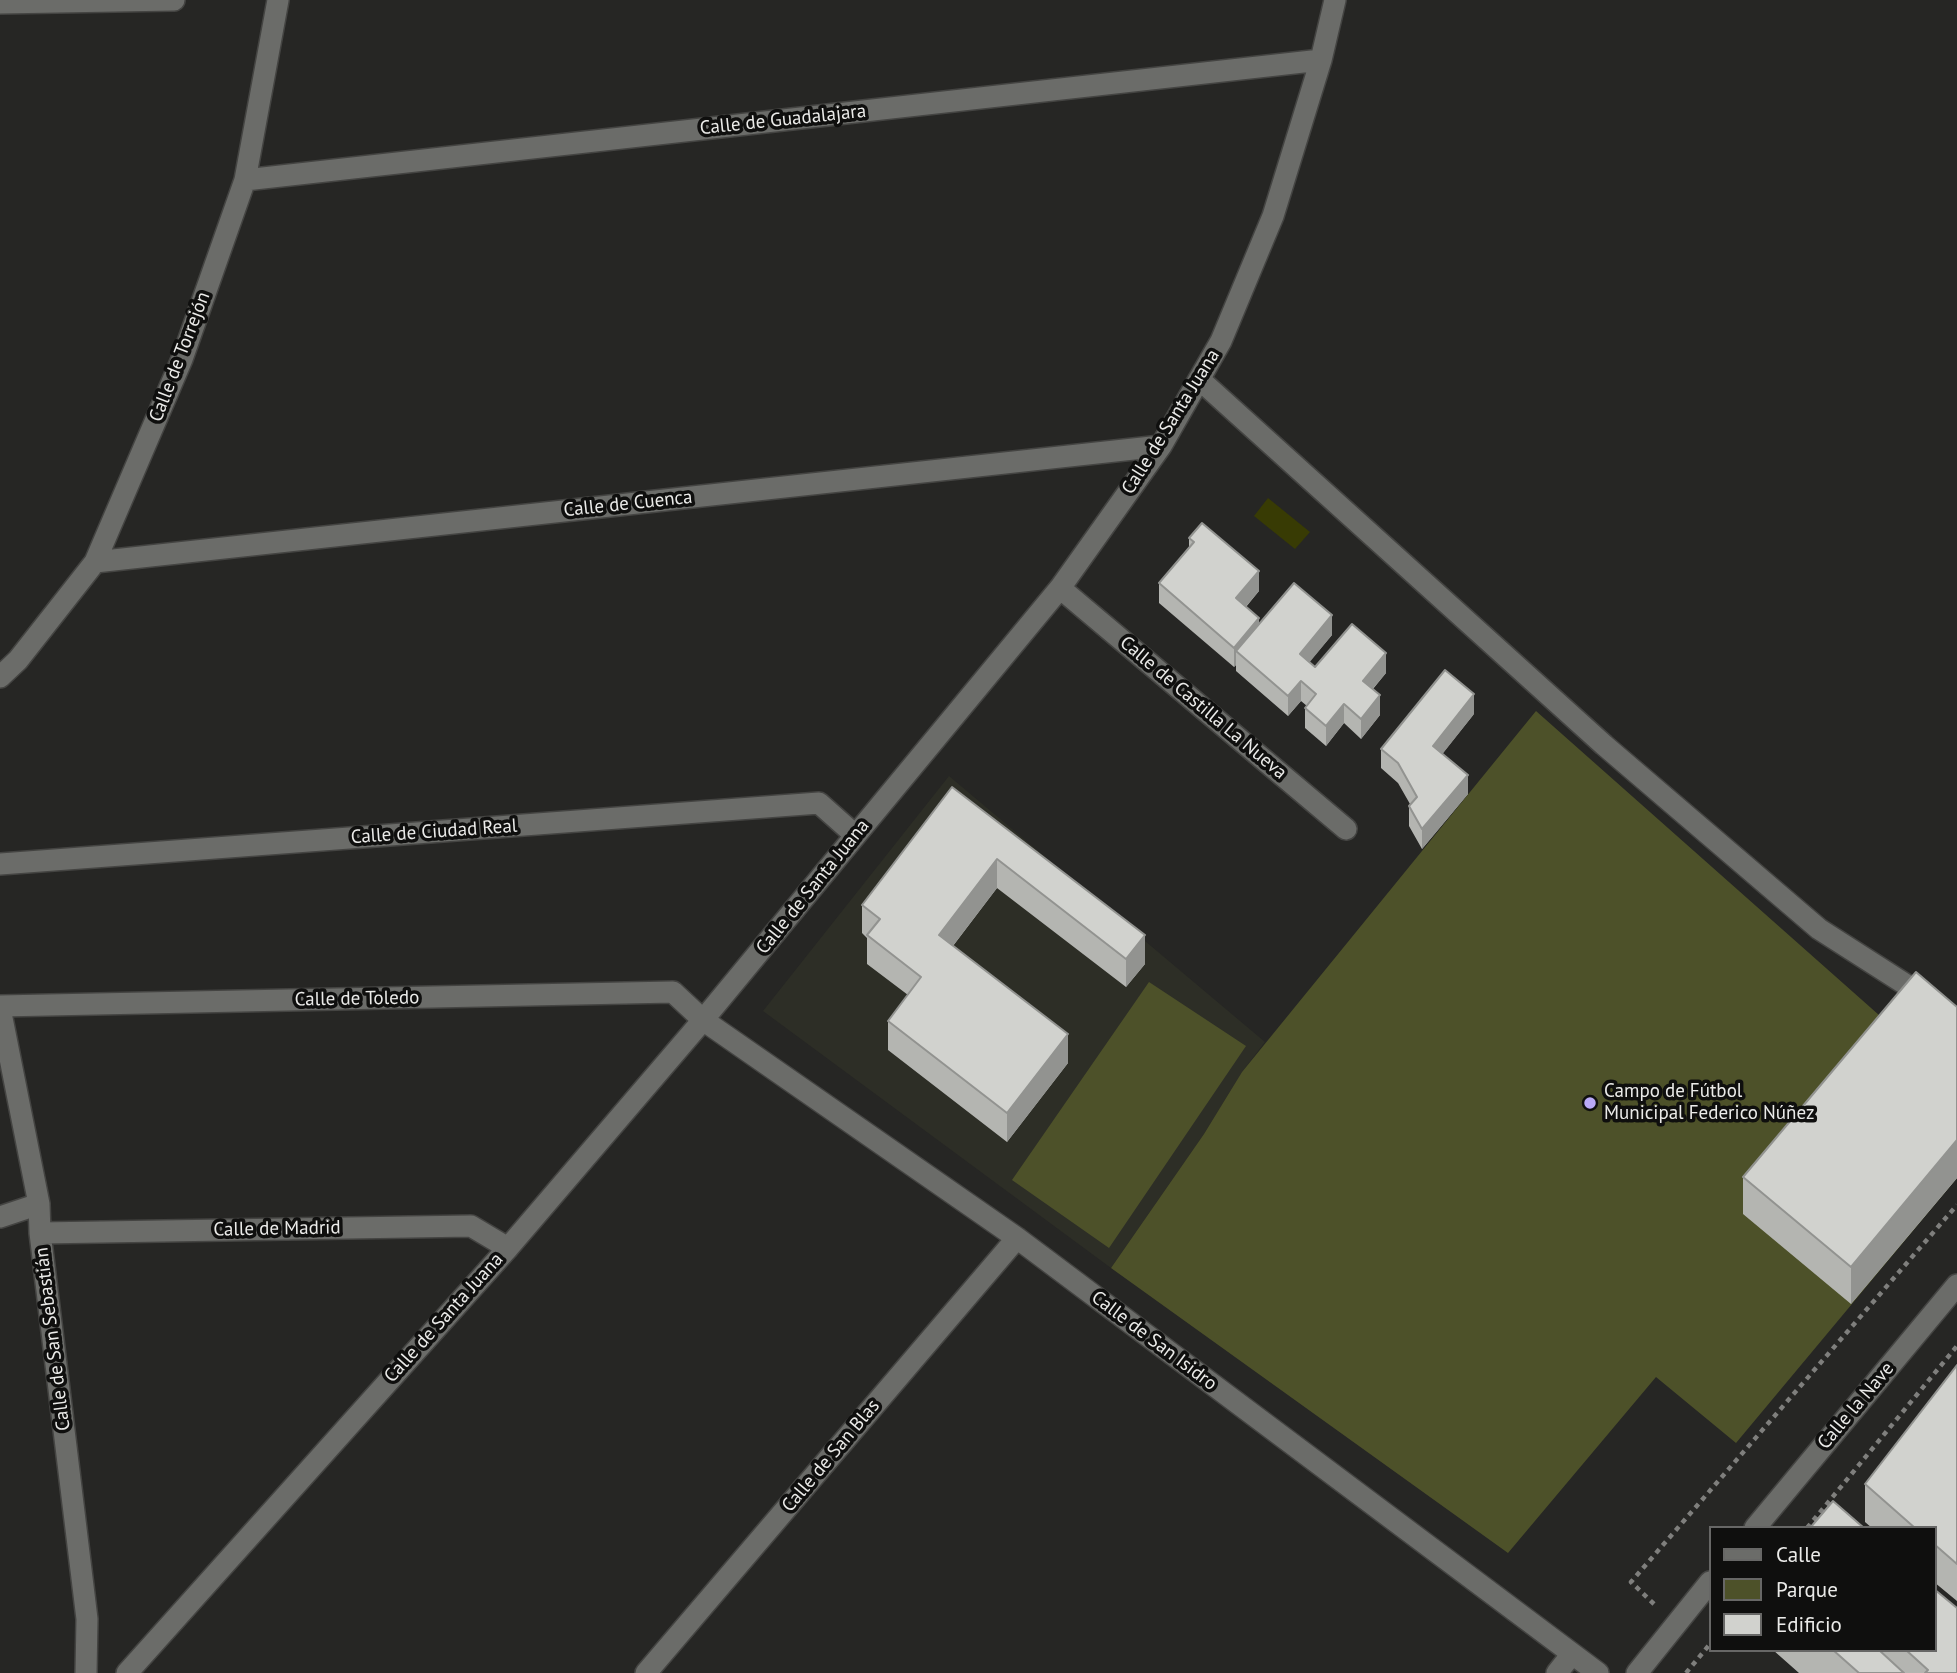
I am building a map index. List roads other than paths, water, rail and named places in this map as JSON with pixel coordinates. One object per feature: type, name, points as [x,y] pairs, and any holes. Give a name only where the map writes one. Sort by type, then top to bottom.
[{"type":"street","points":[[0,3],[174,0]]},
{"type":"street","name":"Calle de Torrejón","points":[[0,677],[18,660],[95,562],[182,359],[245,180],[278,0]]},
{"type":"street","name":"Calle de Santa Juana","points":[[131,1672],[508,1248],[703,1020],[1060,588],[1161,446],[1221,341],[1273,216],[1321,60],[1335,0]]},
{"type":"street","name":"Calle de Guadalajara","points":[[245,180],[1321,60]]},
{"type":"street","points":[[1199,379],[1604,745],[1819,929],[1930,1000],[1957,1021]]},
{"type":"street","name":"Calle de Cuenca","points":[[95,562],[1161,446]]},
{"type":"street","name":"Calle de Castilla La Nueva","points":[[1060,588],[1346,829]]},
{"type":"street","name":"Calle de Ciudad Real","points":[[0,864],[820,803],[855,835]]},
{"type":"street","name":"Calle de Toledo","points":[[0,1007],[673,992],[703,1020]]},
{"type":"street","name":"Calle de San Sebastián","points":[[0,1007],[39,1204],[40,1233],[87,1619],[86,1673]]},
{"type":"street","name":"Calle de San Isidro","points":[[703,1020],[1017,1238],[1598,1673]]},
{"type":"street","points":[[0,1217],[39,1204]]},
{"type":"street","name":"Calle de Madrid","points":[[40,1233],[471,1226],[508,1248]]},
{"type":"street","name":"Calle de San Blas","points":[[646,1673],[1017,1238]]},
{"type":"street","name":"Calle la Nave","points":[[1757,1526],[1957,1285]]},
{"type":"street","points":[[1637,1673],[1708,1584]]},
{"type":"street","points":[[1557,1673],[1572,1654]]},
{"type":"place","name":"Campo de Fútbol Municipal Federico Núñez","points":[[1590,1103]]}]
